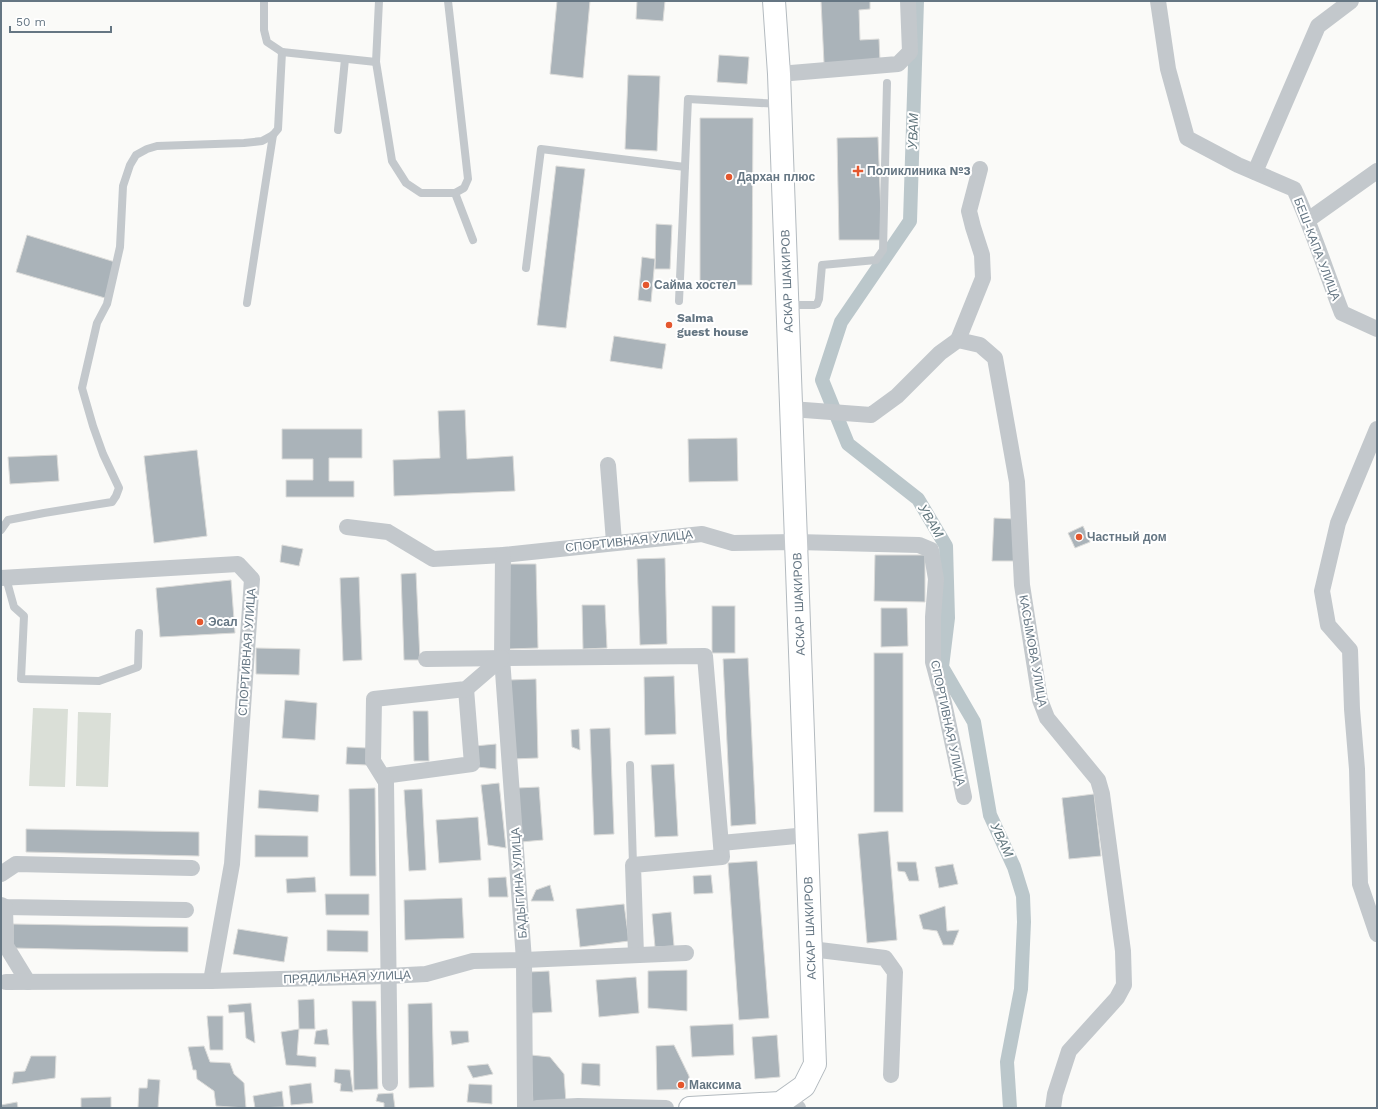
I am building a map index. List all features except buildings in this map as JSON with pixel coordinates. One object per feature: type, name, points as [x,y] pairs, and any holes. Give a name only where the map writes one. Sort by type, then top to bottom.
[{"type":"main road","name":"АСКАР ШАКИРОВ","points":[[690,1108],[789,1106],[804,1086],[815,1064],[780,74],[774,1]]},
{"type":"street","points":[[780,74],[898,64],[910,52],[908,1]]},
{"type":"street","name":"БЕШ-КАПА УЛИЦА","points":[[1158,1],[1168,69],[1187,138],[1238,166],[1294,189],[1308,220],[1342,313],[1377,329]]},
{"type":"street","points":[[1255,172],[1318,26],[1351,1]]},
{"type":"street","points":[[792,409],[871,415],[897,396],[940,353],[958,340],[983,278],[982,255],[969,211],[980,169]]},
{"type":"street","points":[[1308,220],[1377,171]]},
{"type":"street","name":"КАСЫМОВА УЛИЦА","points":[[958,340],[980,345],[995,358],[1017,482],[1022,586],[1040,700],[1046,718],[1098,780],[1102,794],[1123,951],[1124,985],[1117,998],[1069,1051],[1055,1094],[1053,1108]]},
{"type":"street","points":[[1377,429],[1338,523],[1322,591],[1328,625],[1350,650],[1352,708],[1357,769],[1360,884],[1377,934]]},
{"type":"street","points":[[608,465],[614,542]]},
{"type":"street","name":"СПОРТИВНАЯ УЛИЦА","points":[[347,527],[388,532],[433,559],[503,555],[614,542],[702,534],[733,543],[796,542],[919,545],[931,550],[936,579],[933,617],[933,662],[944,703],[964,797]]},
{"type":"street","name":"БАДЫГИНА УЛИЦА","points":[[503,555],[502,658],[524,960],[525,1108]]},
{"type":"street","name":"СПОРТИВНАЯ УЛИЦА","points":[[4,578],[238,564],[252,579],[232,864],[211,981]]},
{"type":"street","points":[[426,659],[705,656],[722,857],[633,865],[636,955]]},
{"type":"street","points":[[390,1083],[386,782],[373,761],[374,699],[466,689],[502,658]]},
{"type":"street","points":[[383,776],[472,764],[466,689]]},
{"type":"street","points":[[721,843],[807,836]]},
{"type":"street","points":[[1,874],[16,864],[192,868]]},
{"type":"street","points":[[28,982],[6,946],[3,906],[186,910]]},
{"type":"street","points":[[811,949],[885,958],[895,972],[891,1075]]},
{"type":"street","name":"ПРЯДИЛЬНАЯ УЛИЦА","points":[[6,982],[211,981],[388,976],[426,974],[473,960],[524,960],[686,953]]},
{"type":"street","points":[[537,1108],[578,1106],[666,1108]]},
{"type":"lane","points":[[264,1],[264,30],[267,42],[282,52],[376,62]]},
{"type":"lane","points":[[379,1],[376,62],[392,161],[406,183],[421,193],[455,193],[464,188],[468,179],[448,1]]},
{"type":"lane","points":[[1,530],[8,520],[112,502],[116,496],[118,488],[92,426],[82,388],[97,323],[107,304],[120,247],[122,186],[130,165],[136,155],[147,149],[157,146],[262,141],[273,135],[278,129],[282,52]]},
{"type":"lane","points":[[338,130],[345,59]]},
{"type":"lane","points":[[788,305],[817,304],[819,299],[822,265],[876,260],[883,250],[887,83]]},
{"type":"lane","points":[[679,301],[688,99],[780,104]]},
{"type":"lane","points":[[247,303],[273,135]]},
{"type":"lane","points":[[526,268],[541,149],[685,167]]},
{"type":"lane","points":[[455,193],[473,240]]},
{"type":"lane","points":[[4,578],[14,607],[24,616],[21,679],[99,681],[138,667],[138,633]]},
{"type":"lane","points":[[630,765],[633,865]]},
{"type":"shaded area","points":[[33,708],[68,709],[65,787],[29,786]]},
{"type":"shaded area","points":[[78,712],[111,713],[108,787],[76,786]]},
{"type":"waterway","name":"УВАМ","points":[[917,1],[910,221],[841,322],[822,380],[848,444],[918,499],[946,546],[948,618],[942,667],[974,722],[990,815],[1014,867],[1023,896],[1024,922],[1021,989],[1007,1062],[1010,1108]]},
{"type":"place","name":"Поликлиника №3","points":[[858,171]]},
{"type":"place","name":"Дархан плюс","points":[[729,177]]},
{"type":"place","name":"Сайма хостел","points":[[646,285]]},
{"type":"place","name":"Saima guest house","points":[[669,325]]},
{"type":"place","name":"Частный дом","points":[[1079,537]]},
{"type":"place","name":"Эсал","points":[[200,622]]},
{"type":"place","name":"Максима","points":[[681,1085]]}]
